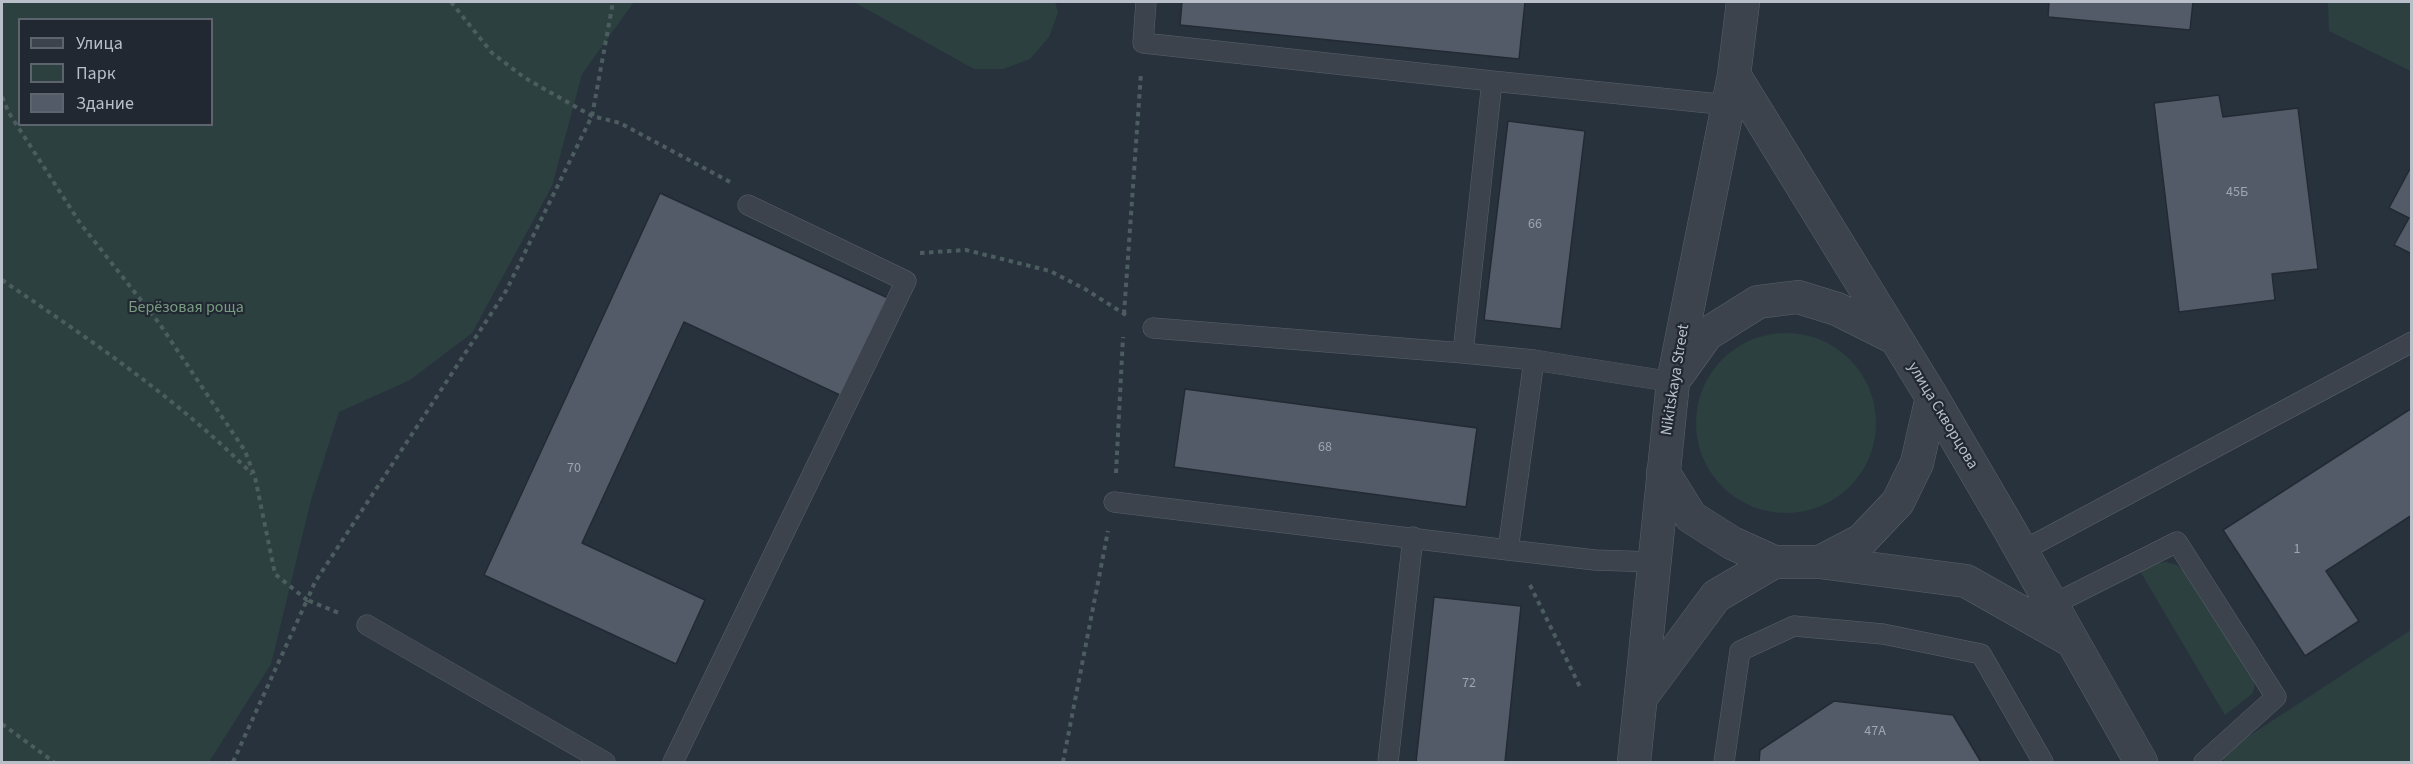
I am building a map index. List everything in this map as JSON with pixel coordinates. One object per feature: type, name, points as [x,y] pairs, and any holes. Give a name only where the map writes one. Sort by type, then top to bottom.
[{"type":"street","name":"Nikitskaya Street","points":[[1634,762],[1673,382],[1731,90],[1743,2]]},
{"type":"street","name":"улица Скворцова","points":[[1731,90],[1932,397],[2141,762]]},
{"type":"street","points":[[1673,382],[1707,334],[1758,302],[1798,297],[1837,309],[1895,339]]},
{"type":"street","points":[[1820,562],[1862,540],[1898,502],[1917,463],[1932,397]]},
{"type":"street","points":[[1663,472],[1691,517],[1732,543],[1774,562],[1820,562],[1966,581],[2072,641]]},
{"type":"street","points":[[1642,696],[1716,596],[1774,562]]},
{"type":"lane","points":[[1146,2],[1143,43],[1492,81],[1731,90]]},
{"type":"lane","points":[[1463,353],[1492,81]]},
{"type":"lane","points":[[673,762],[906,281],[748,205]]},
{"type":"lane","points":[[1153,328],[1534,360],[1673,382]]},
{"type":"lane","points":[[2022,551],[2412,342]]},
{"type":"lane","points":[[1508,550],[1534,360]]},
{"type":"lane","points":[[1114,502],[1595,560],[1654,562]]},
{"type":"lane","points":[[1388,762],[1413,537]]},
{"type":"lane","points":[[2052,605],[2177,542],[2276,698],[2204,762]]},
{"type":"lane","points":[[367,625],[605,762]]},
{"type":"lane","points":[[1724,762],[1740,651],[1794,626],[1883,634],[1981,654],[2043,762]]},
{"type":"path","points":[[451,2],[492,53],[525,78],[592,116],[620,123],[719,177],[741,186]]},
{"type":"path","points":[[233,762],[315,582],[506,291],[592,116],[613,2]]},
{"type":"path","points":[[1063,762],[1114,502],[1124,314],[1143,43]]},
{"type":"path","points":[[2,97],[9,113],[80,224],[159,323],[245,451],[255,477],[275,574],[306,600],[367,625]]},
{"type":"path","points":[[918,253],[966,250],[1050,271],[1153,328]]},
{"type":"path","points":[[2,280],[142,378],[232,454],[255,477]]},
{"type":"path","points":[[1508,550],[1528,581],[1581,689]]},
{"type":"path","points":[[2,724],[54,762]]},
{"type":"green space","name":"Берёзовая роща","points":[[2,2],[634,2],[582,74],[552,186],[472,333],[410,380],[339,412],[311,500],[271,664],[209,762],[2,762]]},
{"type":"green space","points":[[854,2],[1055,2],[1058,12],[1049,37],[1030,59],[1003,69],[974,69]]},
{"type":"green space","points":[[2328,2],[2411,2],[2411,71],[2329,31]]},
{"type":"green space","points":[[1786,333],[1804,334],[1821,339],[1850,359],[1870,388],[1875,405],[1875,441],[1870,458],[1850,487],[1821,507],[1804,512],[1786,513],[1768,512],[1751,507],[1722,487],[1702,458],[1697,441],[1696,423],[1697,405],[1702,388],[1722,359],[1751,339],[1768,334]]},
{"type":"green space","points":[[2165,562],[2177,565],[2186,572],[2255,682],[2253,693],[2225,715],[2140,571],[2152,564]]},
{"type":"green space","points":[[2411,630],[2411,762],[2225,762],[2220,755]]},
{"type":"building","points":[[1182,2],[1525,2],[1519,59],[1180,25]]},
{"type":"building","points":[[2049,2],[2193,2],[2190,30],[2048,17]]},
{"type":"building","points":[[2219,95],[2223,117],[2298,108],[2318,269],[2272,274],[2275,300],[2179,312],[2154,103]]},
{"type":"building","points":[[1508,121],[1585,131],[1561,329],[1484,320]]},
{"type":"building","points":[[2412,165],[2412,254],[2394,245],[2409,218],[2389,208]]},
{"type":"building","points":[[660,193],[888,298],[842,396],[684,322],[582,543],[705,600],[676,664],[484,575]]},
{"type":"building","points":[[1185,389],[1477,428],[1466,507],[1174,467]]},
{"type":"building","points":[[2412,408],[2412,515],[2326,571],[2359,621],[2305,656],[2223,530]]},
{"type":"building","points":[[1434,597],[1521,606],[1505,762],[1416,762]]},
{"type":"building","points":[[1834,701],[1953,715],[1981,762],[1759,762],[1760,750]]}]
